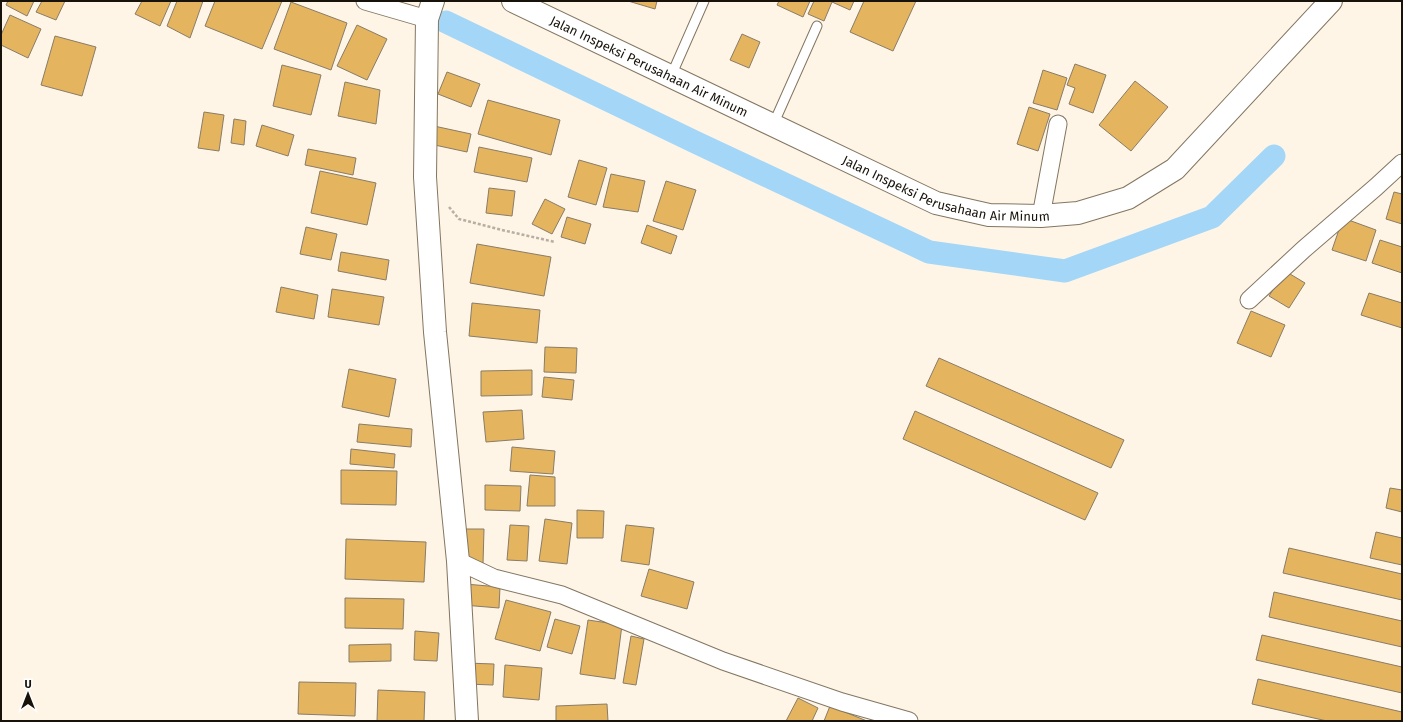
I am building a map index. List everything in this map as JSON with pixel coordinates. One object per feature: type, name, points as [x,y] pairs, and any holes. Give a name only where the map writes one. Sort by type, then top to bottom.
[{"type":"street","points":[[365,1],[430,10],[425,177],[435,332],[458,561],[467,721]]},
{"type":"street","name":"Jalan Inspeksi Perusahaan Air Minum","points":[[513,1],[936,203],[989,215],[1042,216],[1078,213],[1128,198],[1175,169],[1331,1]]},
{"type":"street","points":[[1042,216],[1058,124]]},
{"type":"street","points":[[1249,300],[1304,249],[1402,163]]},
{"type":"street","points":[[458,561],[494,578],[562,596],[723,661],[842,702],[909,721]]},
{"type":"lane","points":[[671,76],[704,1]]},
{"type":"lane","points":[[773,125],[817,26]]},
{"type":"path","points":[[425,177],[459,219],[555,242]]},
{"type":"building","points":[[8,1],[34,1],[27,16],[6,5]]},
{"type":"building","points":[[42,1],[65,1],[56,20],[36,12]]},
{"type":"building","points":[[142,1],[171,1],[160,26],[135,14]]},
{"type":"building","points":[[177,1],[203,1],[190,38],[167,26]]},
{"type":"building","points":[[215,1],[282,1],[262,49],[205,26]]},
{"type":"building","points":[[628,1],[657,1],[655,9]]},
{"type":"building","points":[[779,1],[810,1],[803,17],[777,5]]},
{"type":"building","points":[[814,1],[854,1],[850,10],[832,2],[824,21],[808,14]]},
{"type":"building","points":[[864,1],[916,1],[893,51],[850,32]]},
{"type":"building","points":[[291,2],[347,23],[331,70],[274,49]]},
{"type":"building","points":[[10,15],[41,29],[28,58],[1,45],[1,35]]},
{"type":"building","points":[[357,25],[387,39],[367,80],[337,66]]},
{"type":"building","points":[[742,34],[760,42],[749,68],[730,60]]},
{"type":"building","points":[[55,36],[96,47],[82,96],[41,85]]},
{"type":"building","points":[[1075,64],[1106,75],[1093,113],[1069,104],[1075,88],[1067,85]]},
{"type":"building","points":[[282,65],[321,75],[311,115],[273,106]]},
{"type":"building","points":[[1043,70],[1067,78],[1057,110],[1033,103]]},
{"type":"building","points":[[447,72],[480,84],[471,107],[438,94]]},
{"type":"building","points":[[1135,81],[1168,107],[1131,151],[1099,125]]},
{"type":"building","points":[[345,82],[380,90],[376,124],[338,116]]},
{"type":"building","points":[[488,100],[560,120],[551,155],[478,134]]},
{"type":"building","points":[[1029,107],[1050,114],[1038,151],[1017,144]]},
{"type":"building","points":[[204,112],[224,115],[219,151],[198,148]]},
{"type":"building","points":[[234,119],[246,121],[244,145],[231,143]]},
{"type":"building","points":[[262,125],[294,135],[288,156],[256,146]]},
{"type":"building","points":[[434,126],[471,134],[467,152],[430,144]]},
{"type":"building","points":[[479,147],[532,158],[527,182],[474,172]]},
{"type":"building","points":[[308,149],[356,158],[353,175],[305,165]]},
{"type":"building","points":[[579,160],[607,168],[596,205],[568,197]]},
{"type":"building","points":[[320,171],[376,183],[367,225],[311,213]]},
{"type":"building","points":[[611,174],[645,181],[638,212],[603,207]]},
{"type":"building","points":[[666,181],[696,190],[683,230],[653,221]]},
{"type":"building","points":[[489,188],[515,191],[512,216],[486,213]]},
{"type":"building","points":[[1394,192],[1402,194],[1402,224],[1386,219]]},
{"type":"building","points":[[545,199],[565,209],[552,234],[532,224]]},
{"type":"building","points":[[567,217],[591,224],[585,244],[561,237]]},
{"type":"building","points":[[1343,218],[1376,230],[1366,261],[1332,250]]},
{"type":"building","points":[[647,225],[677,236],[671,254],[641,243]]},
{"type":"building","points":[[306,227],[337,234],[331,260],[300,254]]},
{"type":"building","points":[[1380,240],[1402,247],[1402,273],[1372,263]]},
{"type":"building","points":[[477,244],[551,257],[544,296],[470,283]]},
{"type":"building","points":[[341,252],[389,260],[386,280],[338,271]]},
{"type":"building","points":[[1285,271],[1305,283],[1289,308],[1269,296]]},
{"type":"building","points":[[281,287],[318,295],[314,319],[276,312]]},
{"type":"building","points":[[332,289],[384,297],[379,325],[328,317]]},
{"type":"building","points":[[1369,293],[1402,303],[1402,328],[1361,315]]},
{"type":"building","points":[[472,303],[540,310],[537,343],[469,336]]},
{"type":"building","points":[[1251,311],[1285,325],[1271,357],[1237,343]]},
{"type":"building","points":[[545,347],[577,348],[576,373],[544,372]]},
{"type":"building","points":[[939,358],[1124,440],[1111,468],[926,386]]},
{"type":"building","points":[[349,369],[396,379],[389,417],[342,407]]},
{"type":"building","points":[[532,370],[532,395],[481,396],[481,371]]},
{"type":"building","points":[[544,377],[574,380],[572,400],[542,397]]},
{"type":"building","points":[[522,410],[524,439],[486,442],[483,412]]},
{"type":"building","points":[[915,411],[1098,493],[1085,520],[903,439]]},
{"type":"building","points":[[359,424],[412,429],[411,447],[357,442]]},
{"type":"building","points":[[512,447],[555,451],[553,474],[510,471]]},
{"type":"building","points":[[351,449],[395,454],[394,468],[350,464]]},
{"type":"building","points":[[341,470],[397,471],[396,505],[341,504]]},
{"type":"building","points":[[530,475],[555,477],[555,506],[527,506]]},
{"type":"building","points":[[485,485],[521,486],[520,511],[485,510]]},
{"type":"building","points":[[1390,488],[1402,490],[1402,512],[1386,508]]},
{"type":"building","points":[[577,510],[604,511],[603,538],[577,538]]},
{"type":"building","points":[[545,519],[572,523],[567,564],[539,561]]},
{"type":"building","points":[[510,525],[529,526],[527,561],[507,560]]},
{"type":"building","points":[[626,525],[654,528],[649,565],[621,561]]},
{"type":"building","points":[[457,529],[484,529],[483,564],[457,563]]},
{"type":"building","points":[[1376,532],[1402,538],[1402,565],[1370,558]]},
{"type":"building","points":[[346,539],[426,542],[424,582],[345,579]]},
{"type":"building","points":[[1289,548],[1402,574],[1402,600],[1283,573]]},
{"type":"building","points":[[649,569],[694,582],[687,609],[641,596]]},
{"type":"building","points":[[465,584],[500,587],[499,608],[463,605]]},
{"type":"building","points":[[1274,592],[1402,621],[1402,647],[1269,617]]},
{"type":"building","points":[[345,598],[404,599],[403,629],[345,628]]},
{"type":"building","points":[[506,600],[551,612],[540,651],[495,639]]},
{"type":"building","points":[[555,619],[580,626],[572,654],[547,647]]},
{"type":"building","points":[[588,620],[622,625],[615,679],[580,674]]},
{"type":"building","points":[[415,631],[439,633],[437,661],[414,660]]},
{"type":"building","points":[[1262,635],[1402,667],[1402,693],[1256,660]]},
{"type":"building","points":[[631,636],[644,639],[636,685],[623,683]]},
{"type":"building","points":[[391,644],[391,661],[349,662],[349,645]]},
{"type":"building","points":[[466,663],[494,664],[493,685],[466,684]]},
{"type":"building","points":[[505,665],[542,668],[539,700],[503,697]]},
{"type":"building","points":[[1258,679],[1402,712],[1402,721],[1327,721],[1252,704]]},
{"type":"building","points":[[299,682],[356,683],[355,716],[298,714]]},
{"type":"building","points":[[378,690],[425,692],[424,721],[377,721]]},
{"type":"building","points":[[798,698],[818,708],[812,721],[786,721]]},
{"type":"building","points":[[607,704],[608,721],[556,721],[556,706]]},
{"type":"building","points":[[830,706],[867,721],[824,721]]},
{"type":"waterway","points":[[446,22],[695,142],[929,252],[1065,271],[1212,217],[1274,156]]}]
